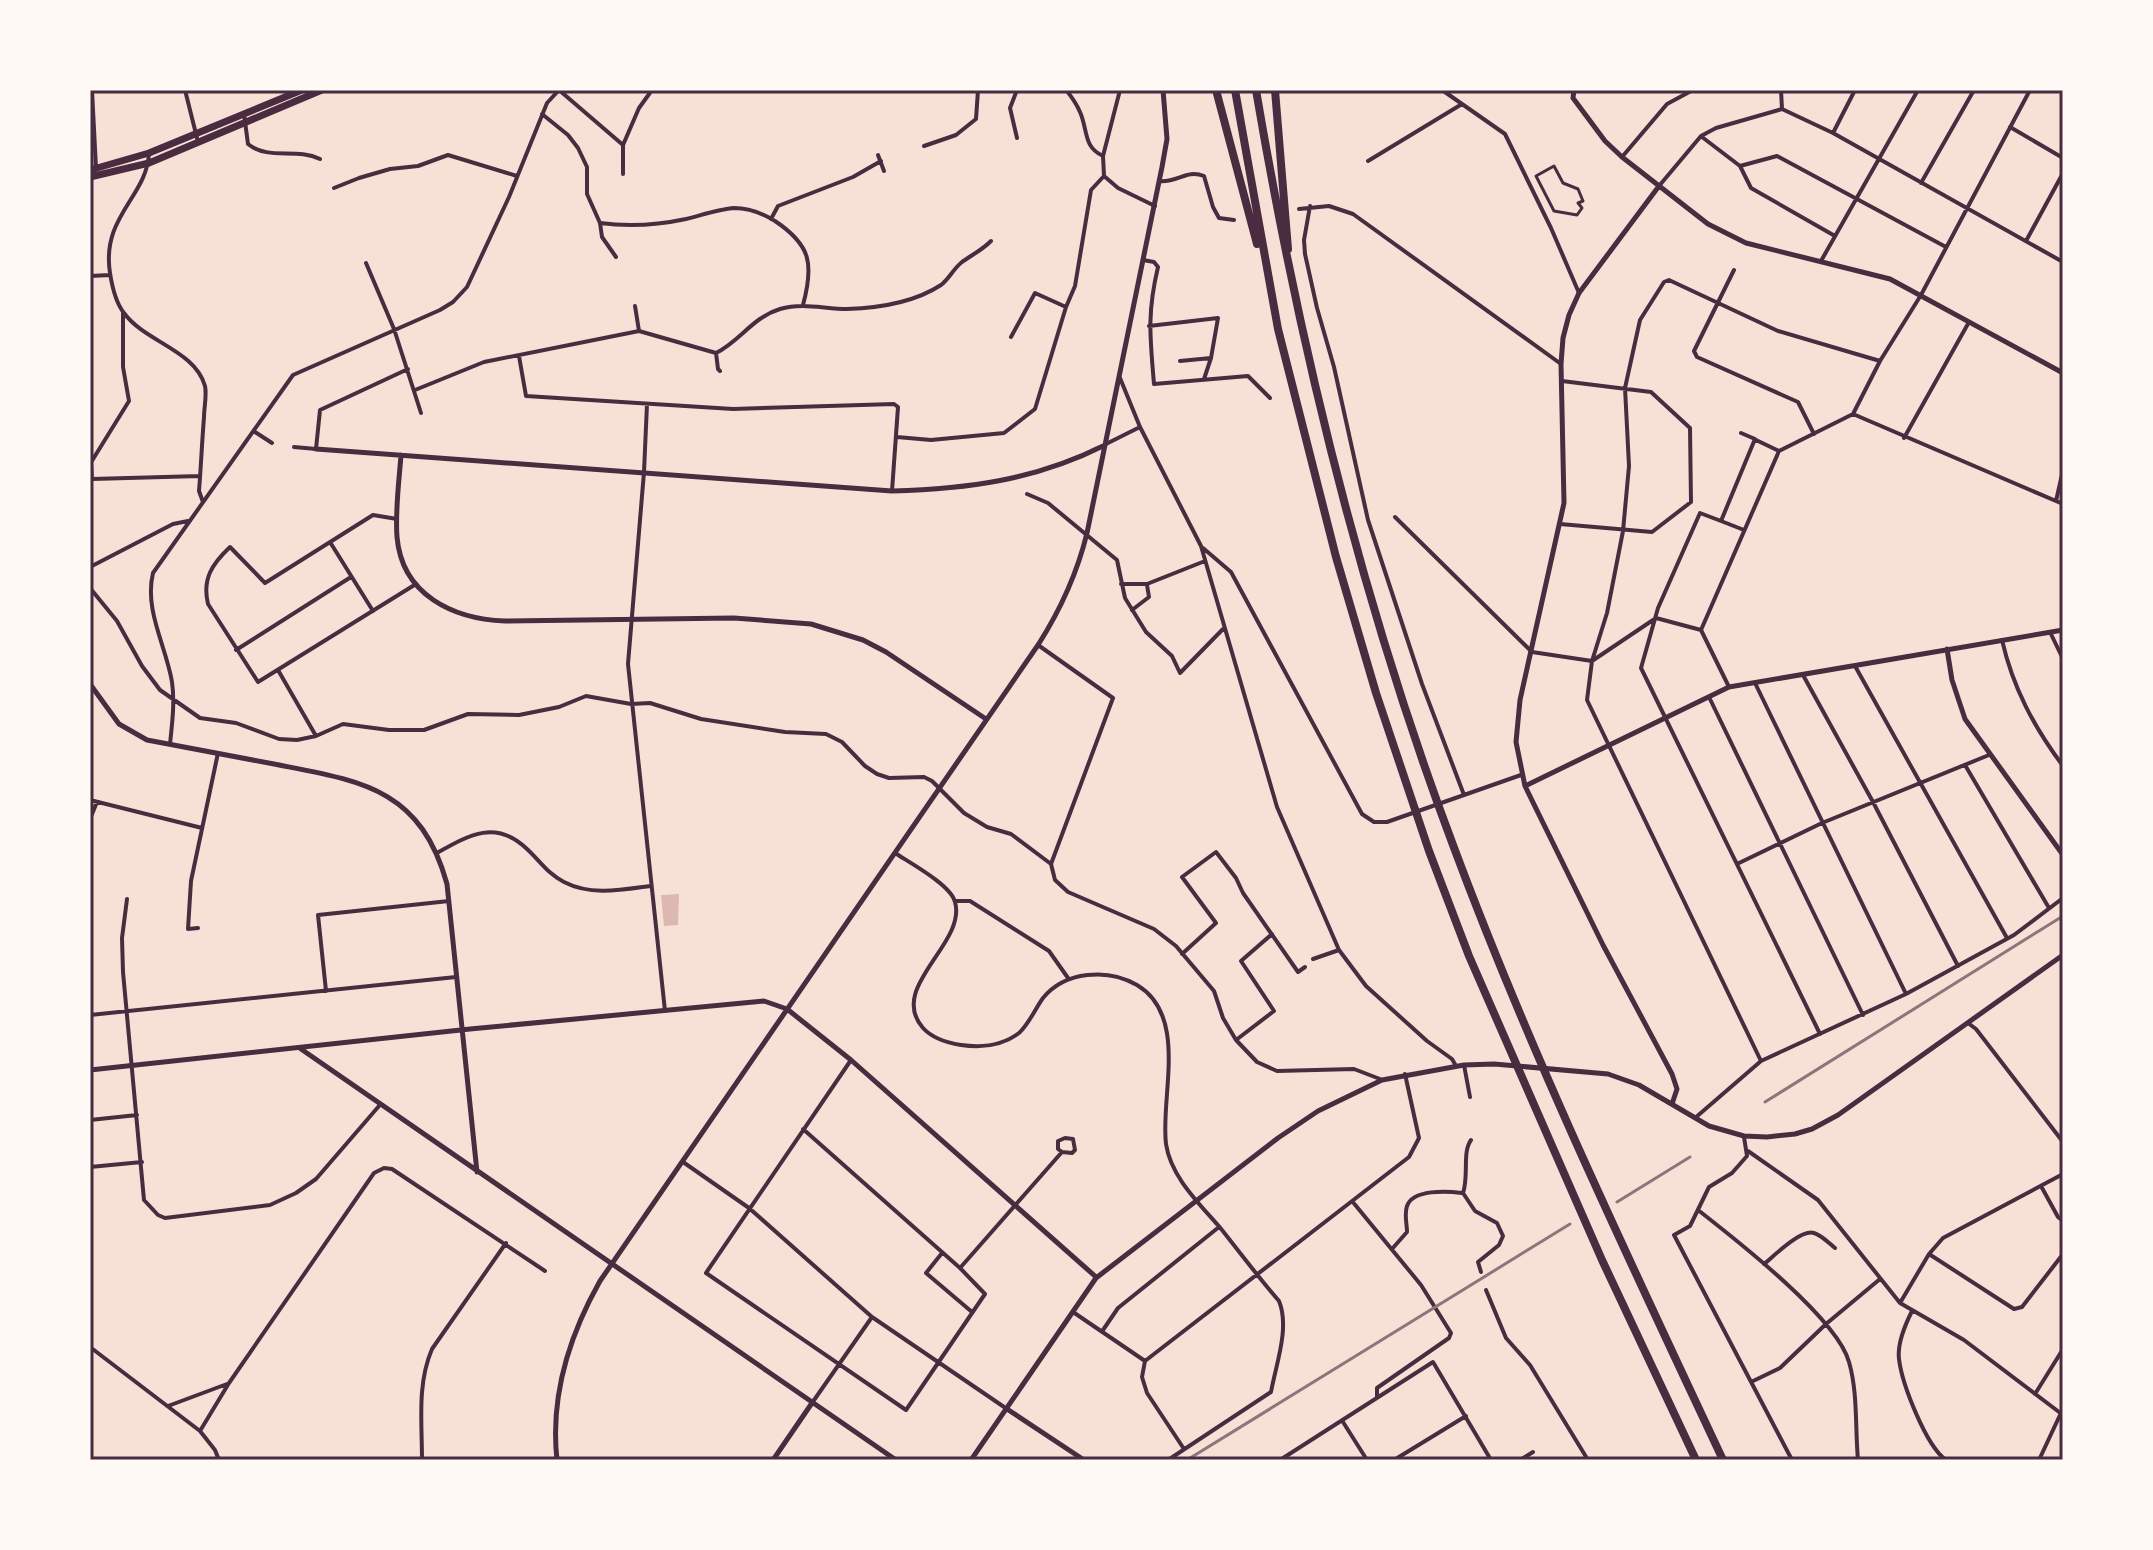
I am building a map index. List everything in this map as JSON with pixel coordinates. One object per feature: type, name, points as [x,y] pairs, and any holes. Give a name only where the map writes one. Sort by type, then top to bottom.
[{"type":"highway","points":[[1216,90],[1270,292]]},
{"type":"highway","points":[[1235,90],[1278,329],[1336,557],[1376,693],[1429,851],[1523,1084],[1696,1460]]},
{"type":"highway","points":[[1256,90],[1300,323],[1378,620],[1451,841],[1546,1077],[1723,1460]]},
{"type":"highway","points":[[1275,90],[1287,214],[1289,275]]},
{"type":"main road","points":[[246,118],[302,90]]},
{"type":"main road","points":[[93,169],[197,138],[322,90]]},
{"type":"main road","points":[[90,177],[149,163],[197,138]]},
{"type":"street","points":[[92,90],[93,169]]},
{"type":"street","points":[[185,90],[197,138]]},
{"type":"street","points":[[170,744],[173,701],[171,681],[150,599],[153,573],[293,375],[440,310],[460,295],[492,236],[547,103],[559,90],[623,145]]},
{"type":"street","points":[[623,174],[623,145],[639,108],[652,90]]},
{"type":"street","points":[[924,146],[956,135],[976,119],[978,90]]},
{"type":"street","points":[[1017,90],[1010,108],[1017,138]]},
{"type":"street","points":[[1066,90],[1081,113],[1087,143],[1094,152],[1103,156]]},
{"type":"street","points":[[897,437],[931,440],[1004,433],[1035,409],[1075,286],[1091,190],[1104,176],[1103,156],[1120,90]]},
{"type":"street","points":[[557,1460],[556,1425],[561,1376],[585,1308],[600,1281],[1038,645],[1068,593],[1087,533],[1155,206],[1167,139],[1163,90]]},
{"type":"street","points":[[1442,90],[1505,134],[1579,293]]},
{"type":"street","points":[[1574,90],[1573,98],[1605,141],[1708,224],[1746,243],[1890,279],[2063,373]]},
{"type":"street","points":[[1622,157],[1667,104],[1693,90]]},
{"type":"street","points":[[1781,90],[1782,109]]},
{"type":"street","points":[[1833,133],[1855,90]]},
{"type":"street","points":[[1821,261],[1918,90]]},
{"type":"street","points":[[1921,183],[1974,90]]},
{"type":"street","points":[[1701,630],[1779,451],[1853,414],[1880,361],[1921,295],[2030,90]]},
{"type":"street","points":[[1368,161],[1462,104]]},
{"type":"street","points":[[1672,1104],[1677,1089],[1672,1074],[1603,945],[1521,775],[1517,724],[1520,700],[1564,503],[1563,338],[1579,293],[1659,186],[1701,136],[1716,128],[1782,109],[1833,133],[2063,262]]},
{"type":"street","points":[[542,114],[568,135],[578,148],[587,167],[587,194],[600,223],[602,237],[616,257]]},
{"type":"street","points":[[246,118],[248,144],[258,151],[320,159]]},
{"type":"street","points":[[2010,127],[2063,158]]},
{"type":"street","points":[[1701,136],[1740,166],[1751,188],[1835,236]]},
{"type":"street","points":[[149,153],[149,163],[112,234],[108,255],[110,275],[123,312],[123,367],[129,401],[90,463],[92,479],[200,476]]},
{"type":"street","points":[[334,188],[390,169],[418,166],[448,155],[517,176]]},
{"type":"street","points":[[878,155],[884,171]]},
{"type":"street","points":[[1740,166],[1777,156],[1946,247]]},
{"type":"street","points":[[771,219],[778,206],[853,177],[881,161]]},
{"type":"street","points":[[1554,166],[1563,183],[1578,189],[1583,201],[1578,203],[1582,208],[1577,215],[1554,211],[1536,176],[1554,166]]},
{"type":"street","points":[[1159,181],[1172,182],[1189,173],[1204,176],[1219,218],[1234,220]]},
{"type":"street","points":[[2026,241],[2063,173]]},
{"type":"street","points":[[1104,176],[1118,188],[1155,206]]},
{"type":"street","points":[[1299,209],[1310,206],[1341,208],[1353,214],[1561,364]]},
{"type":"street","points":[[1310,206],[1304,240],[1305,254],[1374,546],[1462,796]]},
{"type":"street","points":[[600,223],[633,226],[732,208],[748,209],[795,234],[804,247],[808,264],[803,305]]},
{"type":"street","points":[[415,390],[484,362],[639,331],[716,353],[727,347],[756,319],[769,312],[803,305],[846,309],[914,298],[943,284],[960,264],[991,241]]},
{"type":"street","points":[[1143,260],[1154,262],[1158,267],[1150,303],[1149,326],[1154,384],[1248,376],[1270,398]]},
{"type":"street","points":[[366,263],[394,329],[421,413]]},
{"type":"street","points":[[1734,270],[1694,351],[1697,357],[1798,402],[1814,434]]},
{"type":"street","points":[[90,276],[110,275]]},
{"type":"street","points":[[1761,1061],[1587,700],[1592,661],[1607,613],[1623,531],[1629,466],[1625,388],[1640,320],[1664,282],[1669,280],[1778,331],[1880,361]]},
{"type":"street","points":[[1011,337],[1035,293],[1066,307]]},
{"type":"street","points":[[635,306],[639,331]]},
{"type":"street","points":[[123,312],[198,372],[206,388],[199,491],[203,502]]},
{"type":"street","points":[[1149,326],[1218,318],[1204,380]]},
{"type":"street","points":[[1904,438],[1969,322]]},
{"type":"street","points":[[716,353],[720,371]]},
{"type":"street","points":[[519,356],[526,396],[733,409],[894,404],[898,407],[892,491]]},
{"type":"street","points":[[1180,361],[1211,358]]},
{"type":"street","points":[[316,449],[320,410],[408,369]]},
{"type":"street","points":[[1119,376],[1140,427],[1201,546],[1277,807],[1339,950],[1366,986],[1452,1059],[1456,1066]]},
{"type":"street","points":[[1560,524],[1652,532],[1691,502],[1690,428],[1651,392],[1562,381]]},
{"type":"street","points":[[647,404],[628,664],[665,1011]]},
{"type":"street","points":[[1853,414],[2063,504]]},
{"type":"street","points":[[294,447],[892,491],[949,490],[991,484],[1071,460],[1140,427]]},
{"type":"street","points":[[255,432],[272,443]]},
{"type":"street","points":[[1741,433],[1779,451]]},
{"type":"street","points":[[1721,521],[1755,439]]},
{"type":"street","points":[[401,455],[397,519],[400,551],[416,584],[440,606],[480,620],[759,619],[811,624],[837,631],[886,652],[986,719]]},
{"type":"street","points":[[2056,501],[2063,470]]},
{"type":"street","points":[[1027,494],[1048,503],[1117,560],[1125,598],[1146,632],[1172,656],[1180,673],[1223,629]]},
{"type":"street","points":[[1744,530],[1700,513],[1656,618],[1641,668],[1820,1034]]},
{"type":"street","points":[[397,519],[373,515],[265,583],[230,547],[210,569],[205,591],[208,604],[256,682],[416,584]]},
{"type":"street","points":[[1395,517],[1532,652],[1592,661],[1656,618],[1701,630],[1729,687]]},
{"type":"street","points":[[90,567],[173,524],[188,521]]},
{"type":"street","points":[[330,542],[373,611]]},
{"type":"street","points":[[1201,546],[1231,572],[1362,814],[1374,822],[1387,822],[1521,775]]},
{"type":"street","points":[[1121,584],[1147,584],[1205,561]]},
{"type":"street","points":[[236,650],[351,577]]},
{"type":"street","points":[[1132,610],[1149,597],[1147,584]]},
{"type":"street","points":[[90,588],[117,621],[142,666],[160,690],[200,718],[236,723],[279,739],[316,736],[343,724],[389,730],[424,730],[468,714],[519,715],[559,707],[586,696],[631,704],[650,703],[701,719],[785,732],[826,734],[842,742],[877,774],[889,778],[924,777],[940,788],[964,813],[987,827],[1011,834],[1051,864]]},
{"type":"street","points":[[1525,786],[1729,687],[2063,630]]},
{"type":"street","points":[[2050,632],[2063,659]]},
{"type":"street","points":[[2002,640],[2009,670],[2024,705],[2039,733],[2063,766]]},
{"type":"street","points":[[1038,645],[1113,698],[1051,864],[1055,880],[1068,892],[1154,929],[1182,954],[1214,991],[1223,1018],[1236,1040],[1257,1062],[1277,1071],[1354,1069],[1382,1080]]},
{"type":"street","points":[[1947,649],[1952,680],[1971,728],[2063,855]]},
{"type":"street","points":[[1854,664],[2007,939]]},
{"type":"street","points":[[278,670],[316,736]]},
{"type":"street","points":[[1802,673],[1958,966]]},
{"type":"street","points":[[1755,682],[1906,994]]},
{"type":"street","points":[[90,684],[119,724],[147,740],[364,784],[405,810],[420,826],[437,853],[447,884],[477,1172]]},
{"type":"street","points":[[1709,697],[1864,1016]]},
{"type":"street","points":[[198,928],[188,929],[191,881],[218,753]]},
{"type":"street","points":[[1737,864],[1822,823],[1989,755]]},
{"type":"street","points":[[1965,765],[2049,908]]},
{"type":"street","points":[[90,800],[202,828]]},
{"type":"street","points":[[90,819],[97,802]]},
{"type":"street","points":[[437,853],[472,834],[492,832],[512,837],[528,849],[543,868],[565,883],[608,892],[650,886]]},
{"type":"street","points":[[1182,954],[1216,923],[1182,877],[1216,852],[1298,972],[1305,967]]},
{"type":"street","points":[[895,853],[944,886],[955,901],[955,926],[914,997],[916,1014],[922,1027],[937,1039],[976,1047],[997,1045],[1020,1032],[1046,995],[1069,979],[1090,974],[1114,976],[1141,987],[1156,1004],[1167,1029],[1170,1065],[1167,1148],[1178,1175],[1279,1301],[1284,1313],[1271,1392],[1168,1460]]},
{"type":"street","points":[[1695,1118],[1761,1061],[1864,1016],[1958,966],[2007,939],[2063,898]]},
{"type":"street","points":[[127,899],[122,938],[144,1200],[158,1215],[165,1218],[270,1205],[296,1193],[316,1179],[379,1106]]},
{"type":"street","points":[[326,991],[318,915],[449,901]]},
{"type":"street","points":[[955,901],[970,901],[1049,951],[1069,979]]},
{"type":"street","points":[[1236,1040],[1274,1011],[1241,961],[1272,934]]},
{"type":"street","points":[[1313,959],[1339,950]]},
{"type":"street","points":[[971,1460],[1096,1278],[1318,1111],[1382,1080],[1456,1066],[1494,1064],[1618,1077],[1723,1132],[1744,1136],[1781,1136],[1826,1123],[2063,955]]},
{"type":"street","points":[[90,1015],[456,977]]},
{"type":"street","points":[[90,1070],[764,1001],[787,1009],[851,1060],[1096,1278]]},
{"type":"street","points":[[1968,1023],[1976,1029],[2063,1142]]},
{"type":"street","points":[[300,1049],[896,1460]]},
{"type":"street","points":[[803,1129],[960,1268],[985,1294],[906,1410],[706,1273],[749,1208],[803,1129],[851,1060]]},
{"type":"street","points":[[1464,1065],[1470,1097]]},
{"type":"street","points":[[1184,1449],[1147,1393],[1142,1377],[1145,1361],[1409,1157],[1416,1149],[1419,1138],[1405,1074]]},
{"type":"street","points":[[90,1120],[137,1115]]},
{"type":"street","points":[[1744,1136],[1748,1151],[1818,1200],[1900,1303],[1964,1340],[2062,1415],[2039,1460]]},
{"type":"street","points":[[1073,1139],[1075,1150],[1072,1153],[1062,1152],[1058,1149],[1058,1141],[1073,1139]]},
{"type":"street","points":[[1463,1193],[1467,1180],[1467,1145],[1471,1140]]},
{"type":"street","points":[[1748,1151],[1732,1173],[1709,1187],[1690,1226],[1674,1235],[1792,1460]]},
{"type":"street","points":[[960,1268],[1062,1152]]},
{"type":"street","points":[[90,1167],[142,1162]]},
{"type":"street","points":[[683,1162],[749,1208],[872,1317],[1084,1460]]},
{"type":"street","points":[[200,1431],[229,1383],[374,1173],[384,1168],[392,1169],[545,1271]]},
{"type":"street","points":[[1900,1303],[1929,1254],[1943,1238],[2063,1174]]},
{"type":"street","points":[[2041,1186],[2063,1221]]},
{"type":"street","points":[[1392,1249],[1407,1232],[1405,1210],[1415,1196],[1463,1193]]},
{"type":"street","points":[[1463,1193],[1475,1211],[1497,1223],[1502,1233],[1499,1245],[1478,1262],[1481,1272]]},
{"type":"street","points":[[1352,1201],[1425,1290],[1451,1333],[1449,1338],[1377,1388],[1377,1397]]},
{"type":"street","points":[[1698,1210],[1764,1264],[1826,1324],[1838,1340],[1850,1363],[1858,1460]]},
{"type":"street","points":[[1103,1330],[1118,1308],[1219,1227]]},
{"type":"street","points":[[1764,1264],[1801,1235],[1810,1232],[1835,1248]]},
{"type":"street","points":[[422,1460],[421,1384],[425,1365],[432,1349],[506,1243]]},
{"type":"street","points":[[942,1253],[926,1273],[973,1312]]},
{"type":"street","points":[[1929,1254],[2014,1309],[2022,1307],[2063,1254]]},
{"type":"street","points":[[1751,1382],[1780,1368],[1880,1279]]},
{"type":"street","points":[[1486,1290],[1506,1338],[1530,1365],[1588,1460]]},
{"type":"street","points":[[1912,1311],[1904,1330],[1899,1357],[1930,1445],[1946,1460]]},
{"type":"street","points":[[1073,1312],[1145,1361]]},
{"type":"street","points":[[773,1460],[872,1317]]},
{"type":"street","points":[[90,1347],[200,1431],[219,1460]]},
{"type":"street","points":[[2035,1394],[2063,1349]]},
{"type":"street","points":[[1280,1460],[1433,1362],[1491,1460]]},
{"type":"street","points":[[166,1406],[229,1383]]},
{"type":"street","points":[[1394,1460],[1466,1416]]},
{"type":"street","points":[[1343,1422],[1367,1460]]},
{"type":"street","points":[[1520,1460],[1533,1452]]},
{"type":"shaded area","points":[[679,894],[678,925],[664,926],[661,895]]},
{"type":"railway","points":[[1765,1102],[2063,916]]},
{"type":"railway","points":[[1617,1202],[1690,1157]]},
{"type":"railway","points":[[1187,1460],[1570,1224]]}]
